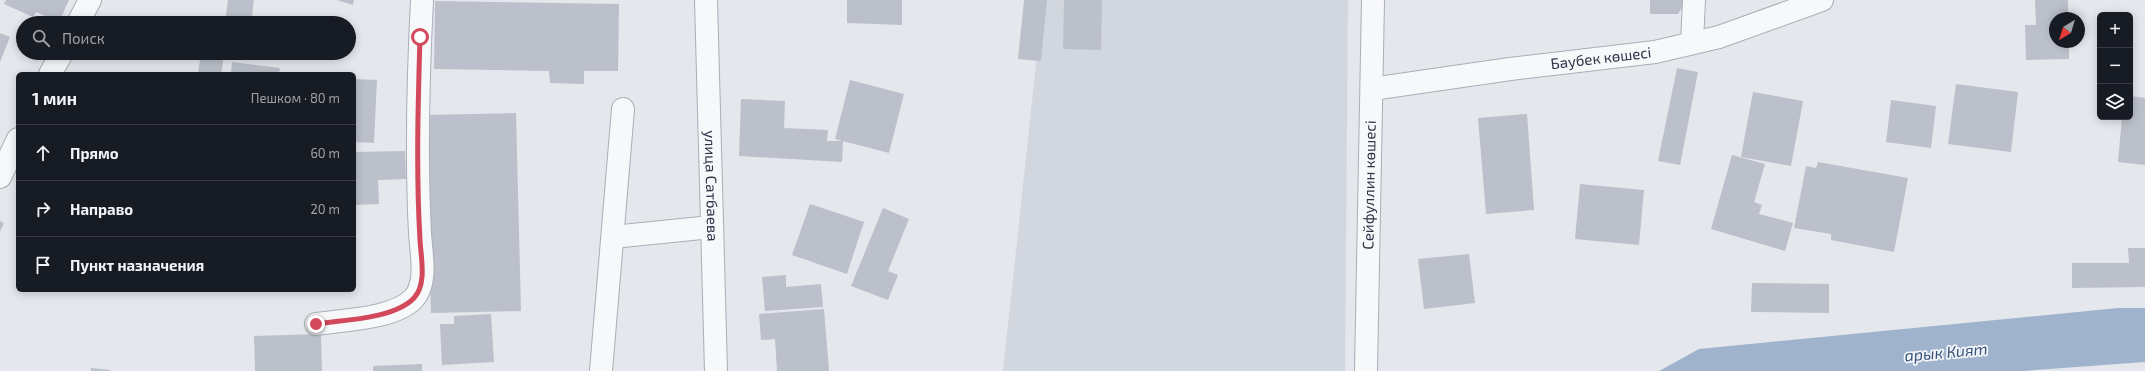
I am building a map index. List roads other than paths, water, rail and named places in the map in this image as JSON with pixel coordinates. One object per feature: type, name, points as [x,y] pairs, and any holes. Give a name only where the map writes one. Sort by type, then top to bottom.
[{"type":"street","points":[[82,16],[90,0]]},
{"type":"street","points":[[316,324],[382,314],[404,307],[415,297],[422,279],[417,176],[422,0]]},
{"type":"street","name":"улица Сатбаева","points":[[706,0],[716,371]]},
{"type":"street","name":"Сейфуллин көшесі","points":[[1366,371],[1373,0]]},
{"type":"street","points":[[1692,43],[1694,0]]},
{"type":"street","name":"Баубек көшесі","points":[[1372,89],[1510,69],[1655,52],[1719,37],[1822,0]]},
{"type":"street","points":[[51,72],[58,60]]},
{"type":"street","points":[[601,371],[623,108]]},
{"type":"street","points":[[0,177],[16,143]]},
{"type":"street","points":[[613,237],[711,227]]},
{"type":"water","name":"арык Кият","points":[[2118,308],[2145,308],[2145,362],[2023,371],[1659,371],[1699,349]]}]
